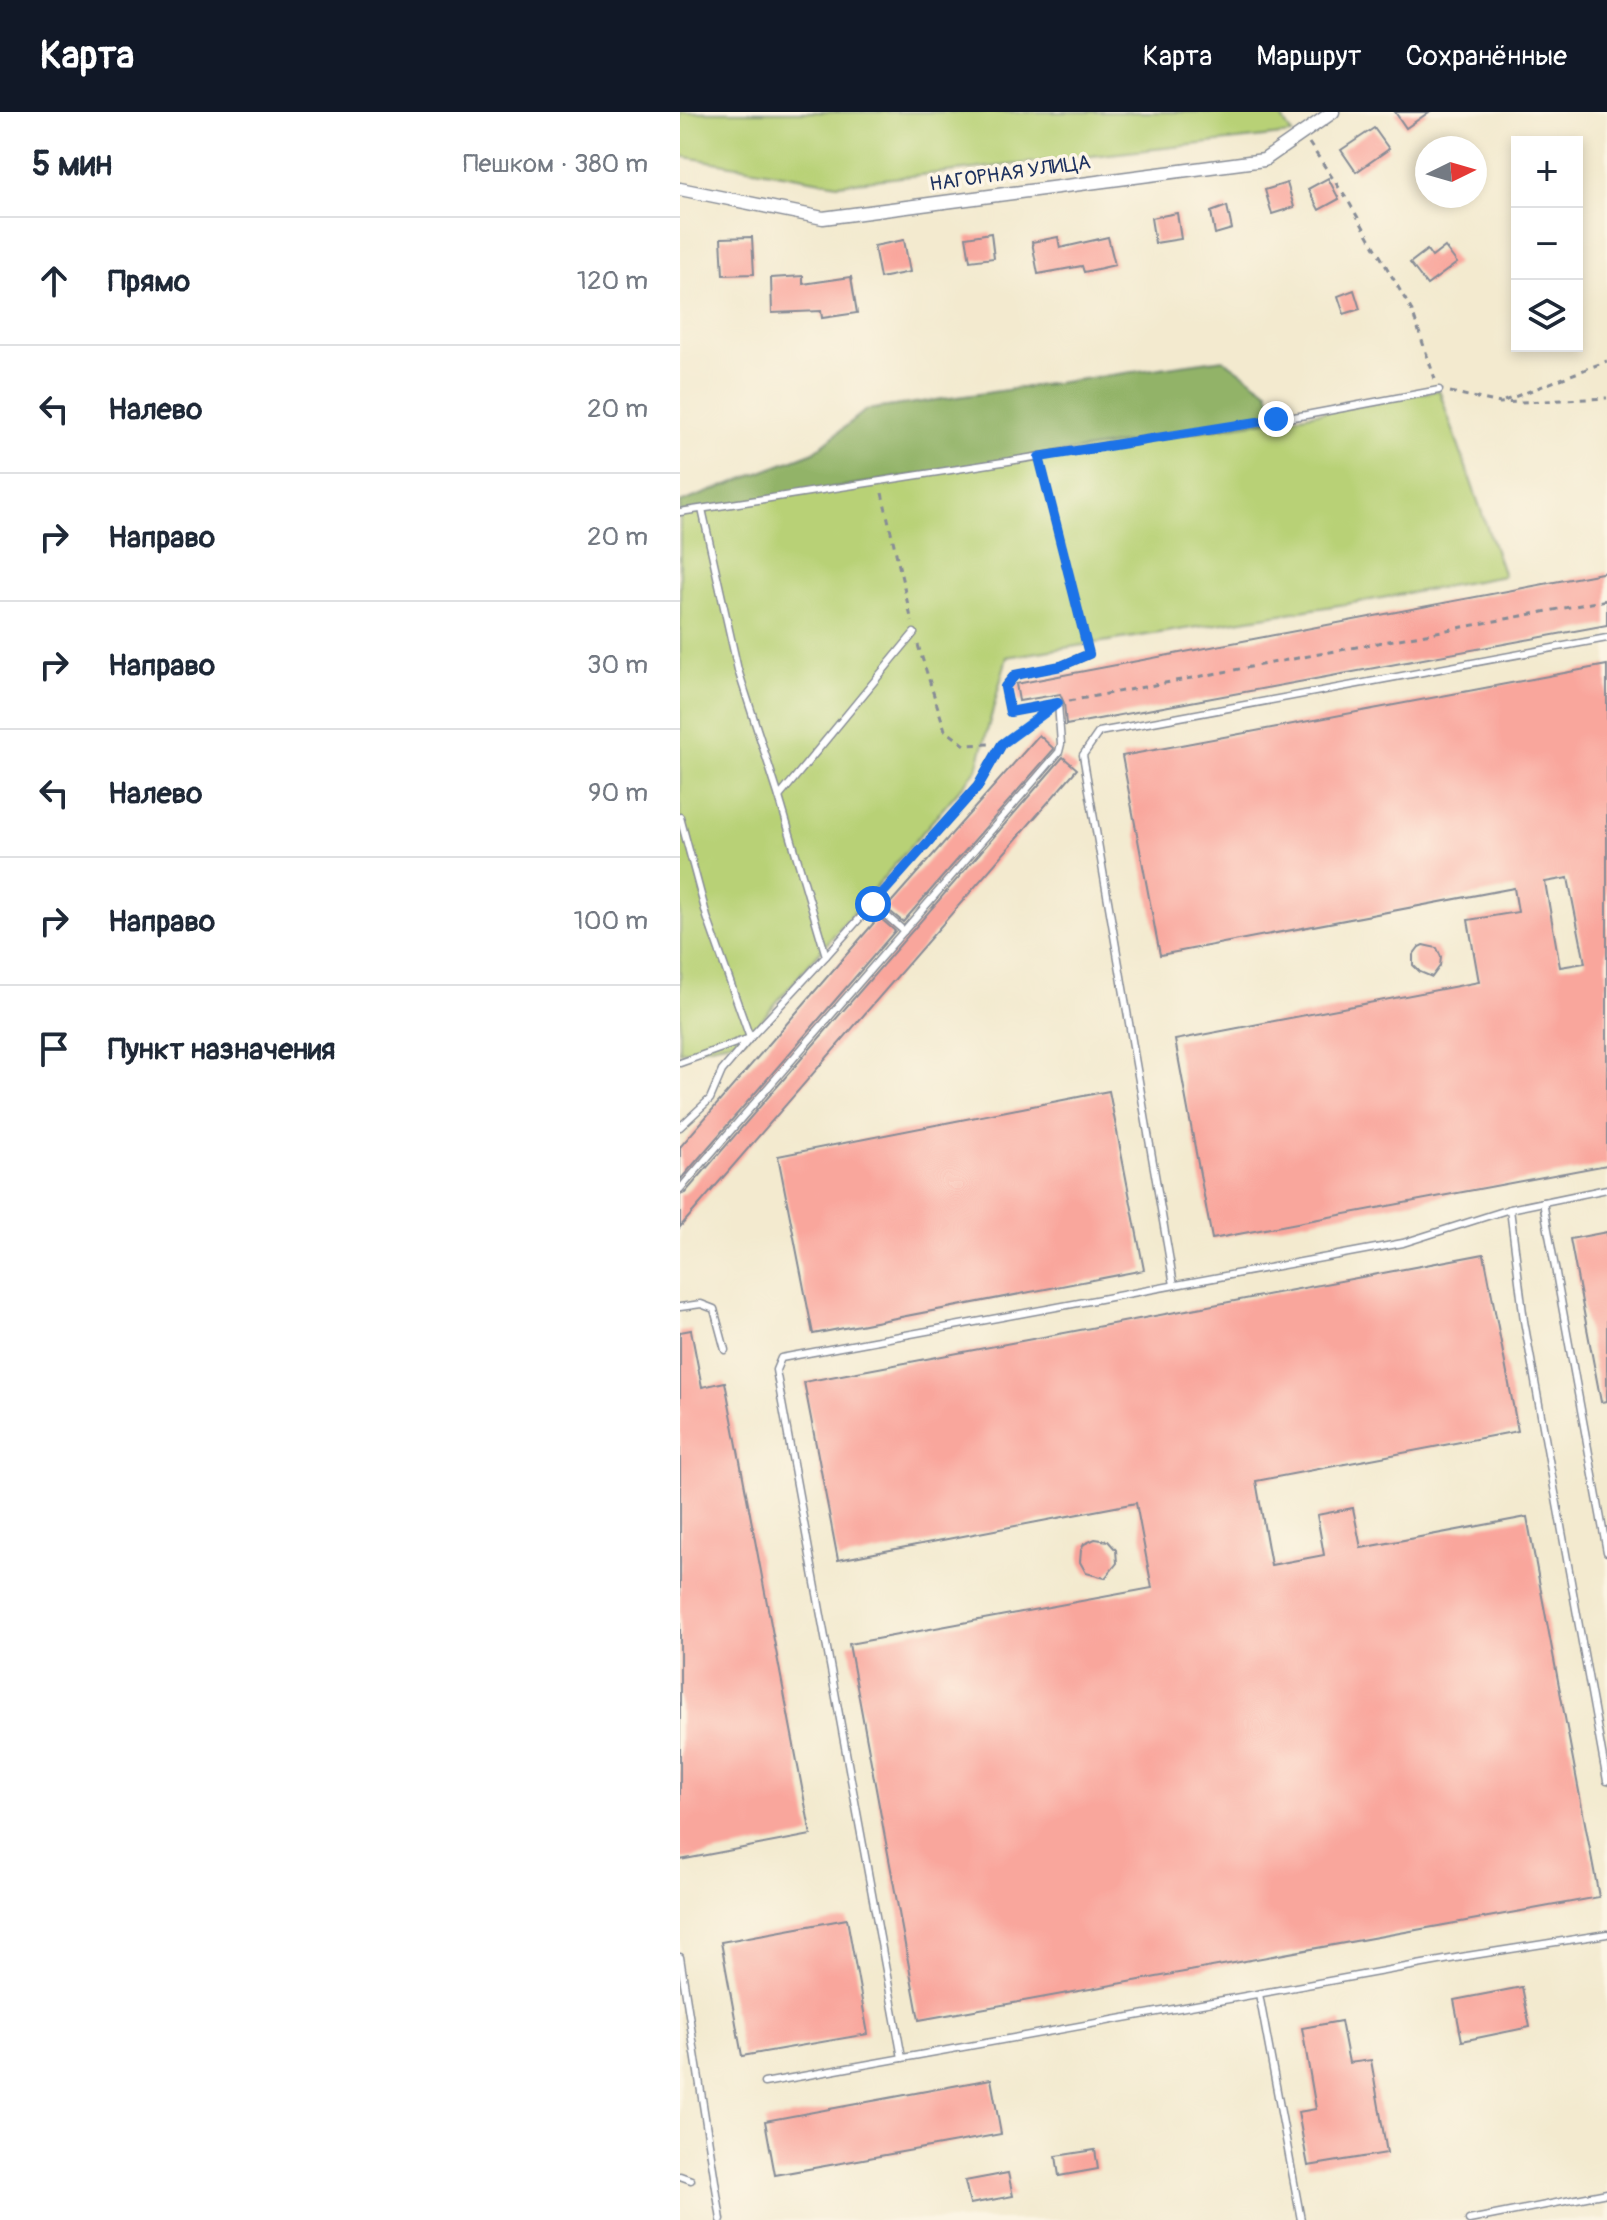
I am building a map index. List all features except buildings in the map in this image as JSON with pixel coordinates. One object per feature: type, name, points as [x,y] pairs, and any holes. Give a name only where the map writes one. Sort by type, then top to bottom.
[{"type":"street","name":"НАГОРНАЯ УЛИЦА","points":[[680,189],[823,218],[1264,160],[1333,112]]},
{"type":"lane","points":[[680,512],[1306,415],[1439,390]]},
{"type":"lane","points":[[680,1189],[1059,752],[1058,703],[1010,712],[1005,687],[1015,675],[1061,666],[1089,654],[1039,457]]},
{"type":"lane","points":[[702,509],[738,670],[826,956]]},
{"type":"lane","points":[[779,797],[914,633]]},
{"type":"lane","points":[[1174,1285],[1083,755],[1099,732],[1607,638]]},
{"type":"lane","points":[[680,1127],[710,1099],[722,1071],[750,1038],[978,786],[1002,744]]},
{"type":"lane","points":[[680,817],[707,917],[750,1038]]},
{"type":"lane","points":[[873,904],[904,931]]},
{"type":"lane","points":[[680,1063],[750,1038]]},
{"type":"lane","points":[[902,2058],[776,1370],[781,1358],[1403,1243],[1510,1209],[1607,1189]]},
{"type":"lane","points":[[1543,1202],[1607,1552]]},
{"type":"lane","points":[[1510,1209],[1524,1321],[1607,1781]]},
{"type":"lane","points":[[680,1307],[701,1304],[714,1309],[725,1350]]},
{"type":"lane","points":[[764,2083],[1467,1956],[1607,1934]]},
{"type":"lane","points":[[680,1957],[721,2220]]},
{"type":"lane","points":[[1259,1994],[1301,2220]]},
{"type":"lane","points":[[680,2176],[691,2180]]},
{"type":"lane","points":[[1469,2220],[1607,2193]]},
{"type":"path","points":[[1302,134],[1350,204],[1412,311],[1439,390],[1500,403],[1607,398]]},
{"type":"path","points":[[1500,403],[1607,361]]},
{"type":"path","points":[[880,481],[914,633],[945,730],[965,745],[1002,744],[1058,703],[1607,600]]},
{"type":"green space","points":[[680,112],[1278,112],[1292,134],[838,184],[680,156]]},
{"type":"green space","points":[[1223,359],[1268,391],[1276,419],[680,512],[680,503],[814,452],[866,410]]},
{"type":"green space","points":[[1439,390],[1504,576],[1007,657],[977,769],[745,1039],[680,1052],[680,512],[1306,415]]},
{"type":"route","points":[[873,904],[978,786],[1002,744],[1058,703],[1010,712],[1005,687],[1015,675],[1061,666],[1089,654],[1039,457],[1276,419]]}]
